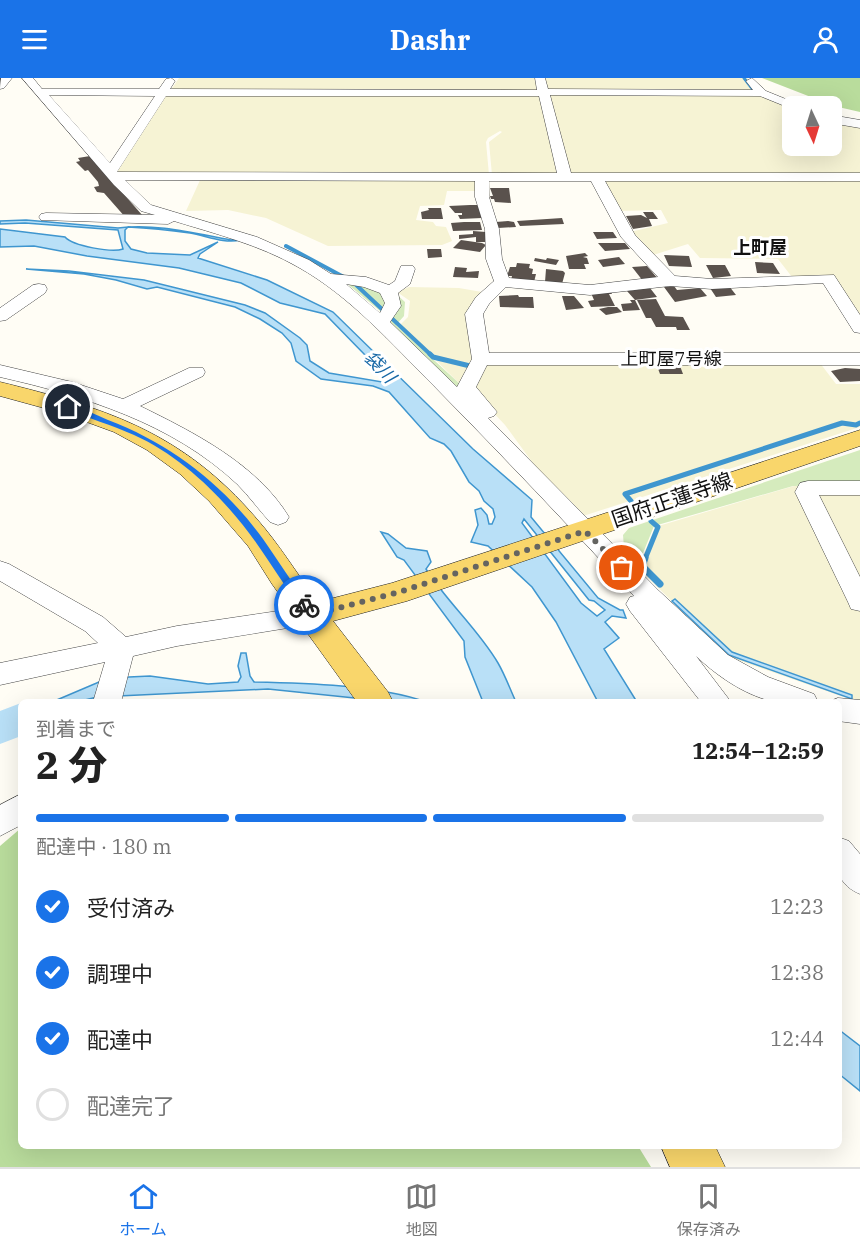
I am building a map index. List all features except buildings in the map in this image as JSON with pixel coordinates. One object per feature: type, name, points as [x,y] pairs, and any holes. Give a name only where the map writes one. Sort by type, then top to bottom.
[{"type":"main road","points":[[0,389],[104,420],[138,434],[168,452],[217,491],[259,541],[284,580],[340,650],[374,699]]},
{"type":"main road","name":"国府正蓮寺線","points":[[312,615],[408,589],[728,480],[860,438]]},
{"type":"main road","points":[[687,1149],[700,1167]]},
{"type":"street","points":[[0,86],[7,78]]},
{"type":"street","points":[[27,78],[146,208],[252,240],[303,263],[380,321],[520,461],[572,535],[627,573],[719,662],[758,685],[796,699]]},
{"type":"street","points":[[113,173],[172,78]]},
{"type":"street","points":[[540,78],[565,177]]},
{"type":"street","points":[[750,78],[762,93]]},
{"type":"street","points":[[41,92],[762,93],[782,101]]},
{"type":"street","points":[[842,121],[860,124]]},
{"type":"street","points":[[113,173],[482,177],[860,177]]},
{"type":"street","points":[[482,177],[482,197],[492,229],[494,259],[502,282]]},
{"type":"street","points":[[596,177],[629,237],[670,281]]},
{"type":"street","points":[[46,217],[123,220],[180,219]]},
{"type":"street","points":[[389,292],[402,284],[407,269]]},
{"type":"street","points":[[520,461],[513,442],[466,388],[481,359],[474,314],[482,301],[502,282],[590,290],[653,285],[670,281],[712,284],[828,278],[860,328]]},
{"type":"street","points":[[327,279],[361,280],[389,292],[393,305],[389,316],[380,321]]},
{"type":"street","points":[[0,316],[39,289]]},
{"type":"street","name":"上町屋7号線","points":[[481,359],[860,359]]},
{"type":"street","points":[[0,371],[64,386],[124,406],[199,444],[244,478],[278,517]]},
{"type":"street","points":[[124,406],[196,372]]},
{"type":"street","points":[[860,488],[808,488],[806,492],[860,602]]},
{"type":"street","points":[[0,570],[94,624],[122,648]]},
{"type":"street","points":[[627,573],[631,595],[715,699]]},
{"type":"street","points":[[0,674],[122,648],[312,615]]},
{"type":"street","points":[[108,699],[122,648]]},
{"type":"street","points":[[842,710],[860,712]]},
{"type":"street","points":[[0,822],[18,810]]},
{"type":"street","points":[[842,857],[860,878]]},
{"type":"shaded area","points":[[179,78],[536,78],[539,90],[171,90]]},
{"type":"shaded area","points":[[542,78],[747,78],[757,91],[549,91]]},
{"type":"shaded area","points":[[165,93],[541,94],[562,175],[492,175],[489,142],[502,132],[500,131],[488,138],[486,142],[489,175],[119,174],[117,172]]},
{"type":"shaded area","points":[[548,93],[754,93],[782,103],[782,156],[842,156],[842,122],[860,125],[860,176],[570,176]]},
{"type":"shaded area","points":[[201,178],[475,178],[478,191],[447,191],[444,205],[420,206],[416,220],[433,222],[436,226],[446,227],[452,241],[442,245],[328,246],[266,218],[228,210],[186,211]]},
{"type":"shaded area","points":[[604,178],[860,179],[860,322],[830,276],[792,277],[778,259],[700,258],[688,244],[650,256],[630,232],[668,223],[661,210],[618,211]]},
{"type":"shaded area","points":[[409,287],[459,288],[482,292],[475,352],[461,385],[400,325],[408,317],[410,301],[397,292]]},
{"type":"shaded area","points":[[485,362],[820,363],[836,384],[860,384],[860,427],[583,516],[551,488],[505,425],[471,389]]},
{"type":"shaded area","points":[[794,486],[802,486],[860,610],[860,700],[852,700],[729,657],[638,568],[655,527]]},
{"type":"shaded area","points":[[860,490],[860,594],[810,492]]},
{"type":"green space","points":[[762,78],[860,78],[860,112],[842,108],[842,96],[808,96]]},
{"type":"green space","points":[[345,282],[386,293],[385,315]]},
{"type":"green space","points":[[395,293],[405,302],[404,316],[396,325],[461,385],[461,391],[384,323]]},
{"type":"green space","points":[[860,450],[860,485],[793,486],[654,526],[637,568],[626,557],[630,554],[624,547],[623,535],[629,528]]},
{"type":"green space","points":[[18,831],[18,1149],[640,1149],[651,1167],[0,1167],[0,846]]},
{"type":"water","name":"袋川","points":[[26,220],[128,227],[125,230],[125,241],[131,249],[147,253],[190,255],[218,242],[200,254],[198,258],[267,280],[333,312],[473,449],[532,500],[531,517],[598,598],[623,610],[626,618],[612,616],[605,622],[619,638],[604,649],[635,699],[596,699],[556,622],[532,587],[488,546],[471,542],[478,525],[475,510],[481,508],[487,515],[489,524],[492,524],[495,517],[493,509],[469,482],[451,451],[444,444],[430,438],[389,392],[373,386],[321,379],[296,361],[291,343],[282,333],[235,307],[157,287],[147,289],[84,274],[26,269],[69,271],[144,280],[245,305],[265,313],[300,338],[307,345],[310,361],[329,373],[388,383],[366,356],[325,314],[280,303],[241,283],[179,268],[87,256],[34,246],[0,247],[0,229],[65,237],[93,248],[118,250],[123,249],[118,230],[25,223],[0,224],[0,221]],"holes":[[[524,519],[589,600],[594,601],[605,610],[597,616],[581,603],[522,523]]]},
{"type":"water","points":[[129,227],[160,228],[241,240],[235,241],[222,240],[190,233]]},
{"type":"water","points":[[381,532],[388,534],[406,548],[427,551],[431,562],[426,569],[490,651],[501,668],[515,699],[482,699],[465,657],[464,641],[404,560],[397,557]]},
{"type":"water","points":[[675,599],[732,652],[852,695],[852,699],[729,655],[672,601]]},
{"type":"water","points":[[241,653],[246,653],[250,676],[254,682],[364,688],[416,699],[364,699],[268,689],[59,699],[99,682],[129,677],[150,676],[208,684],[238,682],[241,677],[238,666]]},
{"type":"water","points":[[842,1032],[860,1046],[860,1091],[842,1076]]},
{"type":"waterway","points":[[744,78],[754,91]]},
{"type":"waterway","points":[[286,246],[353,282],[432,356]]},
{"type":"waterway","points":[[432,356],[470,366]]},
{"type":"waterway","points":[[631,501],[625,494],[842,423],[856,425],[860,423]]},
{"type":"waterway","points":[[645,559],[658,527],[651,521]]},
{"type":"waterway","points":[[645,558],[642,566],[660,584]]},
{"type":"waterway","points":[[0,728],[18,720]]},
{"type":"way so far","points":[[304,605],[312,615],[396,593],[585,531],[622,568]]},
{"type":"district","name":"上町屋","points":[[760,248]]},
{"type":"route","points":[[68,407],[138,434],[195,472],[217,491],[259,541],[284,580],[304,605]]}]
